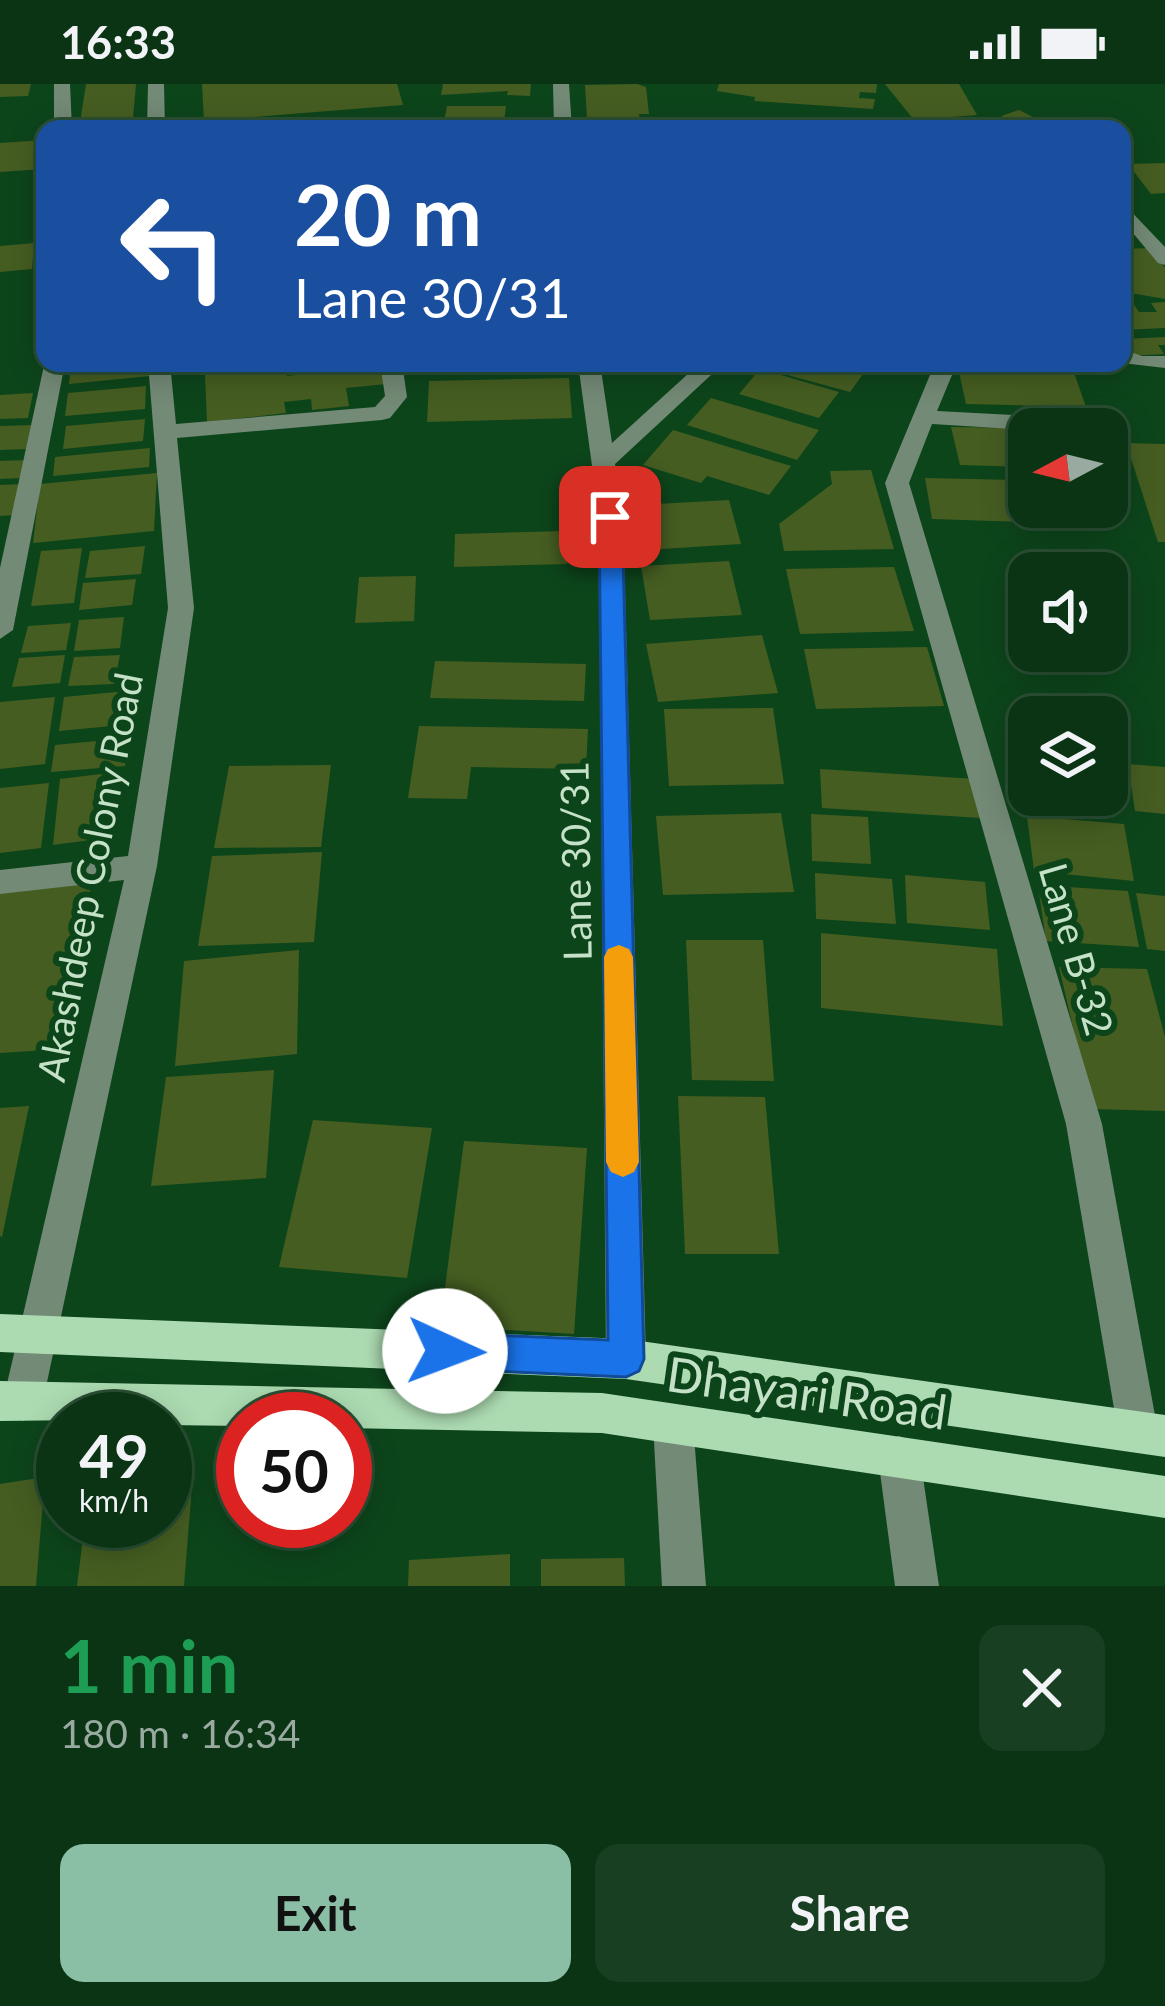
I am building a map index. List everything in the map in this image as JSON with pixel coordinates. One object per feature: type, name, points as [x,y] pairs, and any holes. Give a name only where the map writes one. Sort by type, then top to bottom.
[{"type":"main road","name":"Dhayari Road","points":[[18,1334],[626,1359],[1151,1434]]},
{"type":"main road","name":"Dhayari Road","points":[[11,1401],[602,1413],[1165,1497]]},
{"type":"street","points":[[62,84],[63,120]]},
{"type":"street","points":[[156,84],[156,120]]},
{"type":"street","points":[[561,84],[562,120]]},
{"type":"street","points":[[1131,219],[1165,259]]},
{"type":"street","points":[[1131,241],[1149,240]]},
{"type":"street","points":[[1131,359],[1165,362]]},
{"type":"street","points":[[0,629],[52,372]]},
{"type":"street","name":"Akashdeep Colony Road","points":[[11,1401],[18,1334],[142,866],[182,608],[160,372]]},
{"type":"street","points":[[163,431],[382,413],[396,397],[392,372]]},
{"type":"street","name":"Lane 30/31","points":[[590,372],[610,517],[626,1359]]},
{"type":"street","points":[[603,463],[703,372]]},
{"type":"street","name":"Lane B-32","points":[[942,372],[897,483],[1084,1124],[1151,1434]]},
{"type":"street","points":[[923,417],[1008,422]]},
{"type":"street","points":[[0,882],[142,866]]},
{"type":"street","points":[[673,1424],[684,1586]]},
{"type":"street","points":[[898,1457],[917,1586]]},
{"type":"building","points":[[0,84],[31,84],[28,96],[0,97]]},
{"type":"building","points":[[86,84],[136,84],[133,120],[80,120]]},
{"type":"building","points":[[202,84],[397,84],[403,105],[216,120],[204,120]]},
{"type":"building","points":[[443,84],[531,84],[530,96],[507,95],[508,91],[441,95]]},
{"type":"building","points":[[719,84],[877,84],[876,93],[860,92],[859,98],[875,99],[873,109],[754,101],[755,97],[717,91]]},
{"type":"building","points":[[885,84],[959,84],[977,115],[914,120]]},
{"type":"building","points":[[585,85],[646,87],[649,114],[639,114],[640,120],[587,119]]},
{"type":"building","points":[[447,106],[506,106],[504,120],[444,120]]},
{"type":"building","points":[[1019,110],[1039,120],[1009,120],[1001,116]]},
{"type":"building","points":[[36,141],[36,169],[0,172],[0,143]]},
{"type":"building","points":[[1165,163],[1165,193],[1151,194],[1131,164]]},
{"type":"building","points":[[34,243],[32,269],[0,272],[0,246]]},
{"type":"building","points":[[1151,248],[1165,268],[1165,299],[1131,293],[1131,249]]},
{"type":"building","points":[[1165,302],[1165,328],[1131,330],[1131,303],[1139,312],[1157,312],[1151,303]]},
{"type":"building","points":[[1165,337],[1165,345],[1158,345],[1164,354],[1131,356],[1131,339]]},
{"type":"building","points":[[70,372],[150,372],[150,376],[69,384]]},
{"type":"building","points":[[383,372],[386,384],[346,388],[349,406],[312,410],[311,399],[284,402],[286,413],[207,422],[205,375]]},
{"type":"building","points":[[757,372],[839,392],[819,418],[739,394]]},
{"type":"building","points":[[776,372],[864,372],[850,392]]},
{"type":"building","points":[[959,372],[1074,372],[1086,407],[966,404]]},
{"type":"building","points":[[569,378],[572,418],[427,422],[429,381]]},
{"type":"building","points":[[146,386],[145,409],[65,416],[68,393]]},
{"type":"building","points":[[33,393],[28,418],[0,419],[0,395]]},
{"type":"building","points":[[711,398],[819,430],[797,460],[687,425]]},
{"type":"building","points":[[145,419],[143,441],[63,449],[66,426]]},
{"type":"building","points":[[34,425],[27,449],[0,450],[0,426]]},
{"type":"building","points":[[951,427],[1008,428],[1008,466],[960,465]]},
{"type":"building","points":[[673,430],[791,466],[769,495],[707,476],[701,483],[643,465]]},
{"type":"building","points":[[1128,443],[1165,444],[1165,542],[1158,542]]},
{"type":"building","points":[[150,448],[149,467],[53,476],[55,457]]},
{"type":"building","points":[[27,460],[21,478],[0,479],[0,461]]},
{"type":"building","points":[[871,470],[894,549],[784,551],[779,524],[832,484],[830,471]]},
{"type":"building","points":[[157,473],[154,531],[33,543],[40,484]]},
{"type":"building","points":[[925,478],[1008,480],[1008,521],[932,519]]},
{"type":"building","points":[[24,484],[15,515],[0,516],[0,485]]},
{"type":"building","points":[[729,500],[741,544],[646,550],[638,505]]},
{"type":"building","points":[[565,531],[567,564],[454,567],[455,534]]},
{"type":"building","points":[[145,546],[141,574],[85,578],[90,551]]},
{"type":"building","points":[[82,548],[74,603],[31,606],[41,551]]},
{"type":"building","points":[[729,561],[742,615],[650,620],[641,566]]},
{"type":"building","points":[[894,567],[914,631],[800,634],[786,569]]},
{"type":"building","points":[[416,576],[414,621],[355,623],[359,577]]},
{"type":"building","points":[[136,579],[132,605],[79,610],[83,583]]},
{"type":"building","points":[[124,617],[120,648],[74,651],[79,620]]},
{"type":"building","points":[[71,623],[66,650],[21,653],[28,626]]},
{"type":"building","points":[[762,635],[778,693],[658,702],[646,644]]},
{"type":"building","points":[[927,647],[944,706],[816,709],[804,649]]},
{"type":"building","points":[[65,655],[60,683],[12,687],[19,658]]},
{"type":"building","points":[[120,655],[114,684],[68,686],[74,657]]},
{"type":"building","points":[[435,661],[586,664],[584,701],[430,698]]},
{"type":"building","points":[[137,690],[133,724],[59,731],[64,697]]},
{"type":"building","points":[[55,697],[45,764],[0,769],[0,702]]},
{"type":"building","points":[[773,708],[784,784],[669,786],[664,709]]},
{"type":"building","points":[[419,726],[588,729],[586,769],[471,767],[467,799],[408,798]]},
{"type":"building","points":[[128,738],[125,766],[51,772],[55,745]]},
{"type":"building","points":[[1128,764],[1165,767],[1165,814],[1135,811]]},
{"type":"building","points":[[331,765],[321,847],[214,848],[229,766]]},
{"type":"building","points":[[820,769],[976,779],[981,818],[822,808]]},
{"type":"building","points":[[117,772],[113,837],[53,845],[60,779]]},
{"type":"building","points":[[49,783],[41,848],[0,853],[0,788]]},
{"type":"building","points":[[781,813],[794,892],[663,895],[656,816]]},
{"type":"building","points":[[811,814],[868,817],[871,864],[812,861]]},
{"type":"building","points":[[1027,816],[1124,824],[1134,881],[1034,871]]},
{"type":"building","points":[[322,852],[314,942],[198,946],[212,856]]},
{"type":"building","points":[[815,873],[892,879],[896,924],[816,919]]},
{"type":"building","points":[[905,875],[985,882],[990,930],[907,923]]},
{"type":"building","points":[[92,881],[62,1049],[0,1053],[0,887]]},
{"type":"building","points":[[1038,885],[1128,891],[1139,947],[1046,941]]},
{"type":"building","points":[[1136,893],[1165,896],[1165,951],[1147,949]]},
{"type":"building","points":[[821,933],[997,949],[1003,1026],[821,1008]]},
{"type":"building","points":[[686,940],[763,940],[774,1081],[692,1080]]},
{"type":"building","points":[[299,950],[297,1054],[175,1066],[184,961]]},
{"type":"building","points":[[1059,967],[1147,969],[1165,1037],[1165,1111],[1092,1109]]},
{"type":"building","points":[[274,1070],[266,1178],[151,1186],[166,1077]]},
{"type":"building","points":[[678,1096],[765,1097],[779,1254],[685,1254]]},
{"type":"building","points":[[29,1106],[2,1237],[0,1108]]},
{"type":"building","points":[[313,1120],[432,1128],[407,1278],[279,1267]]},
{"type":"building","points":[[464,1141],[587,1148],[574,1334],[440,1326]]},
{"type":"building","points":[[36,1478],[36,1586],[0,1586],[0,1484]]},
{"type":"building","points":[[82,1548],[187,1548],[184,1586],[77,1586]]},
{"type":"building","points":[[510,1554],[510,1586],[408,1586],[409,1560]]},
{"type":"building","points":[[624,1558],[625,1586],[541,1586],[541,1559]]},
{"type":"slow traffic","points":[[619,957],[623,1162]]},
{"type":"route","points":[[445,1351],[626,1359],[610,517]]}]
